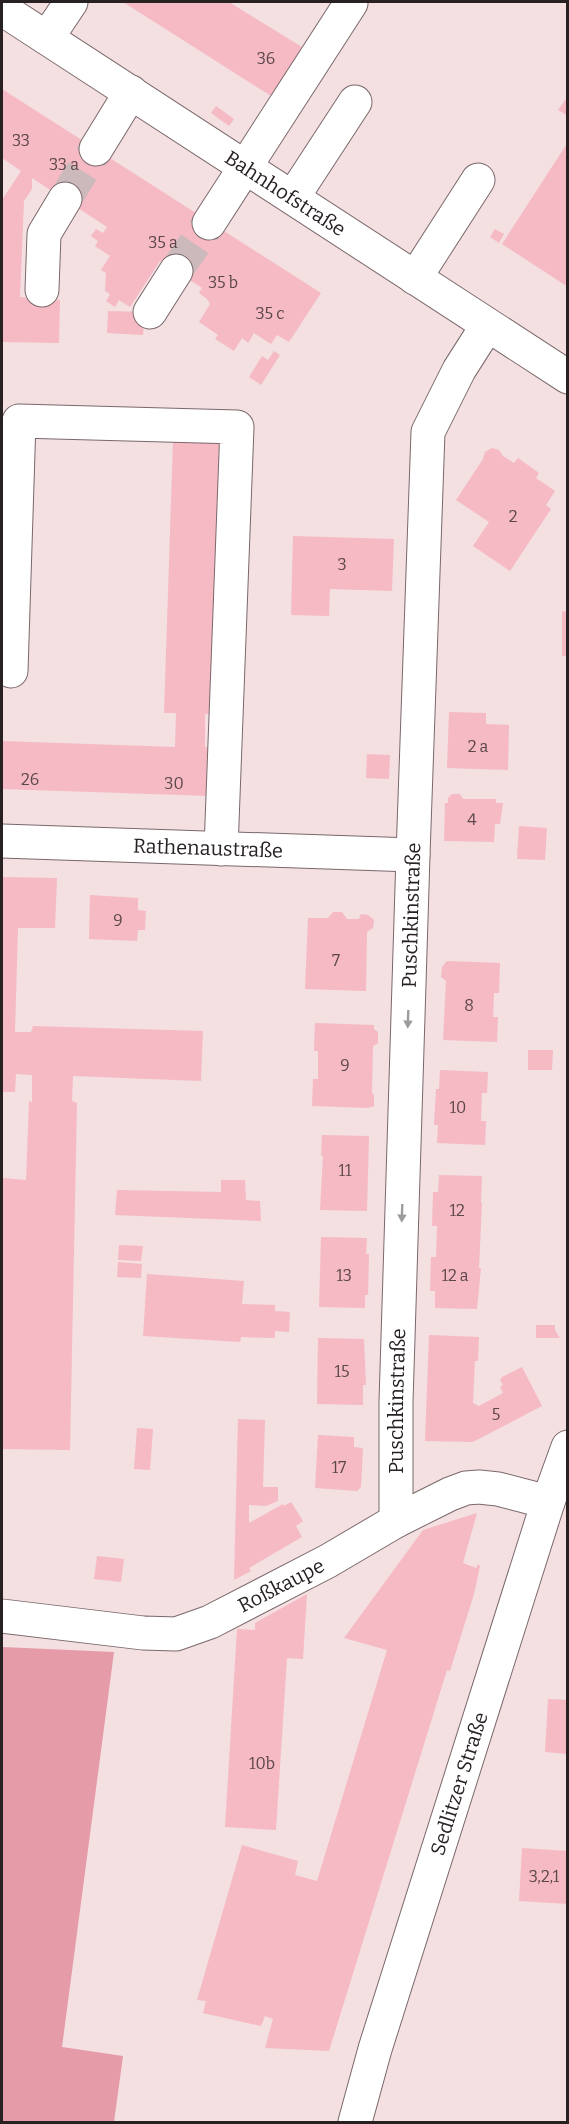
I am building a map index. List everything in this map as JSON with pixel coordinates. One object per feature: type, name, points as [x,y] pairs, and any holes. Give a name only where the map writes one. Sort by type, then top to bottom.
[{"type":"street","points":[[47,38],[71,2]]},
{"type":"street","points":[[209,223],[351,3]]},
{"type":"street","name":"Bahnhofstraße","points":[[2,9],[567,376]]},
{"type":"street","points":[[96,149],[131,92]]},
{"type":"street","points":[[294,197],[355,102]]},
{"type":"street","points":[[415,278],[478,180]]},
{"type":"street","points":[[42,290],[44,234],[65,199]]},
{"type":"street","points":[[150,312],[176,272]]},
{"type":"street","name":"Puschkinstraße","points":[[396,1521],[396,1402],[428,432],[459,370],[487,326]]},
{"type":"street","points":[[11,671],[19,421],[237,427],[221,849]]},
{"type":"street","name":"Rathenaustraße","points":[[2,841],[413,855]]},
{"type":"street","name":"Sedlitzer Straße","points":[[355,2122],[375,2049],[567,1447]]},
{"type":"street","name":"Roßkaupe","points":[[2,1616],[143,1633],[176,1634],[210,1622],[328,1561],[396,1521],[466,1488],[498,1489],[548,1502]]},
{"type":"shaded area","points":[[2,1647],[114,1652],[62,2047],[123,2056],[114,2122],[2,2122]]},
{"type":"building","points":[[123,2],[229,2],[310,52],[279,101]]},
{"type":"building","points":[[2,89],[321,293],[289,342],[277,335],[271,344],[254,333],[248,343],[242,338],[234,351],[215,339],[218,335],[199,322],[210,304],[199,293],[202,288],[160,261],[130,307],[119,300],[115,307],[106,301],[110,294],[105,291],[106,273],[101,270],[110,256],[95,246],[98,241],[91,236],[96,229],[103,233],[107,227],[32,178],[32,189],[24,201],[20,297],[60,300],[59,343],[2,342],[2,200],[21,171],[2,158]]},
{"type":"building","points":[[568,96],[568,116],[558,110]]},
{"type":"building","points":[[216,106],[234,119],[229,126],[211,113]]},
{"type":"building","points":[[568,142],[568,287],[502,244]]},
{"type":"building","points":[[495,229],[504,234],[499,243],[490,237]]},
{"type":"building","points":[[108,311],[145,312],[143,335],[107,333]]},
{"type":"building","points":[[274,351],[280,355],[261,385],[249,377],[262,356],[268,360]]},
{"type":"building","points":[[173,441],[222,443],[213,714],[205,714],[205,747],[211,748],[210,796],[2,789],[2,741],[175,747],[176,713],[164,713]]},
{"type":"building","points":[[492,448],[499,450],[503,456],[514,463],[518,458],[539,473],[536,478],[555,491],[546,505],[551,509],[510,571],[473,546],[489,522],[456,500],[483,459],[485,452]]},
{"type":"building","points":[[293,536],[394,539],[392,591],[330,589],[329,616],[291,615]]},
{"type":"building","points":[[562,611],[568,612],[568,656],[562,656]]},
{"type":"building","points":[[449,712],[486,713],[486,724],[509,725],[508,770],[447,768]]},
{"type":"building","points":[[367,754],[390,755],[389,779],[366,778]]},
{"type":"building","points":[[452,794],[460,794],[463,799],[496,799],[496,803],[503,803],[500,824],[495,824],[494,842],[444,841],[445,803],[448,803],[448,798]]},
{"type":"building","points":[[519,826],[547,828],[545,860],[517,859]]},
{"type":"building","points":[[2,877],[57,878],[55,928],[18,928],[15,1032],[31,1032],[33,1026],[203,1031],[201,1081],[73,1076],[72,1101],[77,1103],[70,1450],[2,1449],[2,1178],[26,1180],[32,1075],[16,1074],[15,1092],[2,1092]]},
{"type":"building","points":[[90,895],[138,898],[138,910],[146,911],[145,930],[138,930],[137,941],[89,939]]},
{"type":"building","points":[[333,912],[342,912],[347,919],[359,919],[361,914],[368,915],[374,920],[373,928],[367,932],[366,991],[305,989],[308,918],[328,918]]},
{"type":"building","points":[[447,961],[500,963],[499,993],[494,993],[493,1017],[498,1017],[497,1042],[443,1040],[446,981],[441,977],[442,967]]},
{"type":"building","points":[[315,1023],[374,1025],[374,1029],[378,1032],[378,1043],[373,1046],[374,1106],[368,1108],[312,1106],[313,1079],[318,1079],[318,1051],[314,1051]]},
{"type":"building","points":[[528,1050],[553,1050],[552,1070],[528,1070]]},
{"type":"building","points":[[440,1070],[488,1072],[487,1093],[482,1093],[481,1121],[486,1121],[485,1145],[437,1143],[438,1125],[434,1125],[436,1089],[439,1089]]},
{"type":"building","points":[[322,1135],[369,1136],[367,1211],[320,1210]]},
{"type":"building","points":[[439,1175],[482,1176],[479,1268],[481,1268],[477,1309],[435,1308],[435,1291],[430,1291],[431,1257],[436,1257],[437,1226],[432,1226],[433,1192],[438,1192]]},
{"type":"building","points":[[221,1180],[245,1180],[246,1200],[260,1201],[261,1221],[115,1215],[117,1190],[221,1192]]},
{"type":"building","points":[[321,1237],[367,1238],[368,1295],[365,1295],[365,1308],[319,1307]]},
{"type":"building","points":[[119,1245],[143,1246],[141,1261],[118,1260]]},
{"type":"building","points":[[118,1262],[142,1264],[141,1278],[117,1277]]},
{"type":"building","points":[[147,1274],[244,1281],[242,1304],[275,1305],[275,1311],[290,1312],[289,1332],[275,1331],[275,1338],[241,1337],[240,1342],[143,1336]]},
{"type":"building","points":[[536,1325],[555,1325],[560,1338],[536,1338]]},
{"type":"building","points":[[429,1335],[479,1337],[478,1361],[475,1361],[473,1403],[479,1406],[503,1393],[500,1387],[503,1385],[500,1380],[502,1377],[522,1367],[542,1406],[473,1442],[425,1441]]},
{"type":"building","points":[[318,1338],[364,1339],[366,1385],[363,1385],[363,1405],[317,1404]]},
{"type":"building","points":[[238,1419],[265,1420],[263,1487],[278,1487],[278,1501],[266,1506],[249,1505],[249,1523],[291,1502],[303,1521],[296,1526],[302,1537],[249,1568],[251,1571],[234,1580]]},
{"type":"building","points":[[137,1428],[153,1429],[150,1470],[134,1469]]},
{"type":"building","points":[[318,1435],[354,1437],[354,1447],[363,1448],[361,1487],[357,1491],[315,1488]]},
{"type":"building","points":[[477,1513],[463,1563],[476,1568],[478,1564],[480,1566],[474,1594],[450,1671],[447,1670],[329,2051],[265,2048],[273,2019],[265,2016],[261,2026],[203,2013],[206,2001],[197,2000],[242,1845],[298,1861],[295,1875],[317,1881],[387,1650],[344,1638],[423,1530]]},
{"type":"building","points":[[97,1556],[124,1559],[121,1582],[94,1579]]},
{"type":"building","points":[[307,1594],[303,1659],[287,1658],[276,1830],[225,1827],[237,1629],[255,1630],[255,1623]]},
{"type":"building","points":[[548,1699],[568,1700],[568,1754],[545,1752]]},
{"type":"building","points":[[522,1848],[568,1851],[568,1904],[519,1901]]},
{"type":"tunnel","points":[[65,199],[96,149]]},
{"type":"tunnel","points":[[176,271],[209,223]]}]
